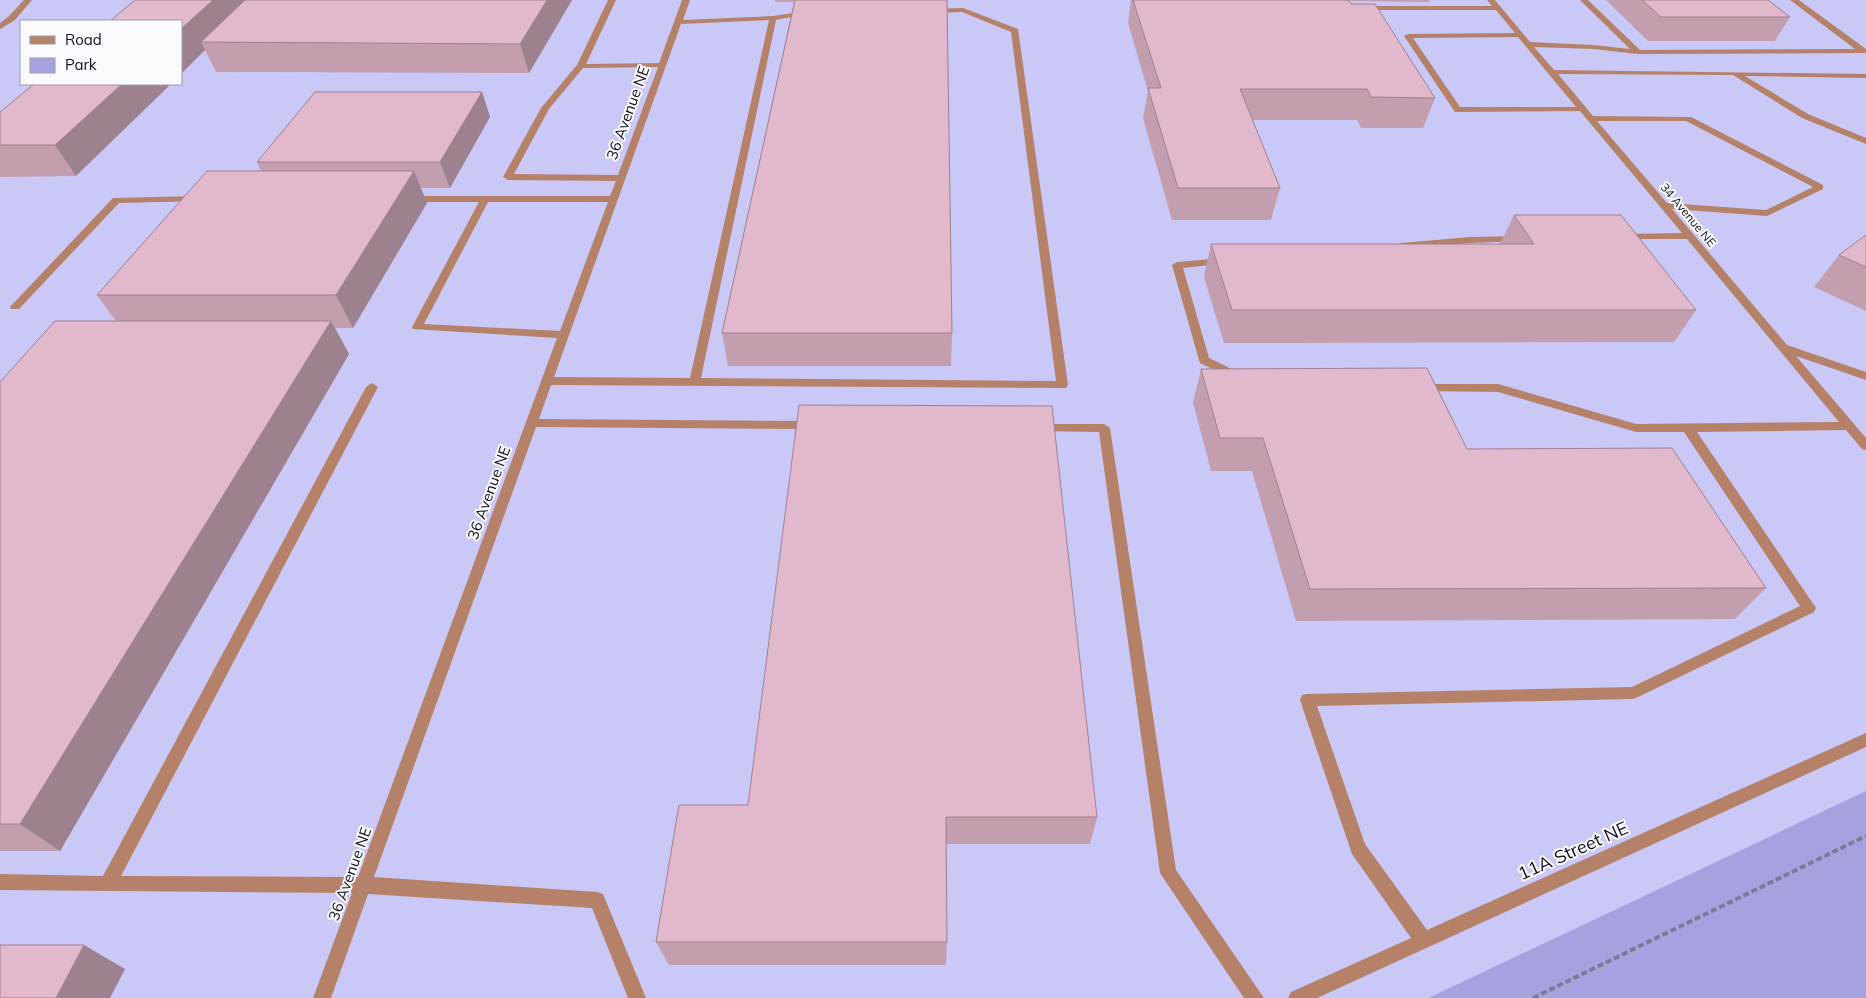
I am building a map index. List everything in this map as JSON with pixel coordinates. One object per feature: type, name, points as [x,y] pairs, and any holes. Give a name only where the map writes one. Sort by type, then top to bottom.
[{"type":"street","points":[[0,27],[12,18],[28,0]]},
{"type":"street","points":[[612,0],[582,66],[545,108],[508,177],[621,178]]},
{"type":"street","name":"36 Avenue NE","points":[[322,998],[686,0]]},
{"type":"street","name":"34 Avenue NE","points":[[1490,0],[1866,446]]},
{"type":"street","points":[[1584,0],[1638,52]]},
{"type":"street","points":[[1794,0],[1865,51]]},
{"type":"street","points":[[1353,8],[1498,8]]},
{"type":"street","points":[[547,381],[1062,385],[1015,31],[963,10],[917,11]]},
{"type":"street","points":[[678,22],[773,18],[797,13],[816,12]]},
{"type":"street","points":[[695,382],[773,18]]},
{"type":"street","points":[[1520,35],[1408,36],[1458,110],[1582,109]]},
{"type":"street","points":[[1527,44],[1593,46],[1638,52],[1865,51]]},
{"type":"street","points":[[582,66],[662,65]]},
{"type":"street","points":[[1551,72],[1866,76]]},
{"type":"street","points":[[1735,73],[1805,116],[1866,141]]},
{"type":"street","points":[[1590,118],[1688,119],[1820,187],[1767,213],[1664,206]]},
{"type":"street","points":[[395,199],[614,198]]},
{"type":"street","points":[[15,307],[116,200],[206,199]]},
{"type":"street","points":[[485,199],[417,327],[564,335]]},
{"type":"street","points":[[1609,237],[1689,236]]},
{"type":"street","points":[[1392,246],[1470,240],[1529,239]]},
{"type":"street","points":[[1236,260],[1177,265],[1204,360],[1247,381]]},
{"type":"street","points":[[1782,348],[1866,376]]},
{"type":"street","points":[[108,884],[372,387]]},
{"type":"street","points":[[1411,387],[1498,388],[1636,428],[1849,426]]},
{"type":"street","points":[[532,423],[828,426]]},
{"type":"street","points":[[1025,428],[1104,428],[1168,872],[1255,998]]},
{"type":"street","points":[[1423,940],[1358,848],[1307,700],[1633,693],[1809,608],[1688,428]]},
{"type":"street","name":"11A Street NE","points":[[1296,998],[1866,740]]},
{"type":"street","points":[[0,882],[363,885],[597,900],[637,998]]},
{"type":"path","points":[[1533,998],[1866,836]]},
{"type":"shaded area","points":[[0,0],[1866,0],[1866,791],[1428,998],[0,998]]},
{"type":"green space","points":[[1866,791],[1866,998],[1428,998]]},
{"type":"building","points":[[135,0],[213,0],[182,28],[182,20],[111,20]]},
{"type":"building","points":[[245,0],[547,0],[520,44],[201,42]]},
{"type":"building","points":[[795,0],[947,0],[952,333],[722,333]]},
{"type":"building","points":[[1133,0],[1348,0],[1351,4],[1375,4],[1435,98],[1371,97],[1367,89],[1240,89],[1280,188],[1178,188],[1148,88],[1161,88]]},
{"type":"building","points":[[1642,0],[1768,0],[1790,17],[1661,17]]},
{"type":"building","points":[[33,85],[121,85],[55,145],[0,145],[0,112]]},
{"type":"building","points":[[315,92],[482,92],[440,162],[257,162]]},
{"type":"building","points":[[207,171],[414,171],[336,295],[97,295]]},
{"type":"building","points":[[1514,215],[1621,215],[1696,310],[1232,310],[1211,244],[1534,244]]},
{"type":"building","points":[[1866,235],[1866,267],[1839,255]]},
{"type":"building","points":[[55,321],[331,321],[20,824],[0,824],[0,382]]},
{"type":"building","points":[[1427,368],[1467,449],[1672,448],[1766,588],[1310,589],[1263,438],[1220,438],[1201,369]]},
{"type":"building","points":[[799,405],[1052,406],[1097,817],[946,817],[947,942],[656,942],[679,805],[748,805]]},
{"type":"building","points":[[0,945],[84,945],[56,998],[0,998]]}]
